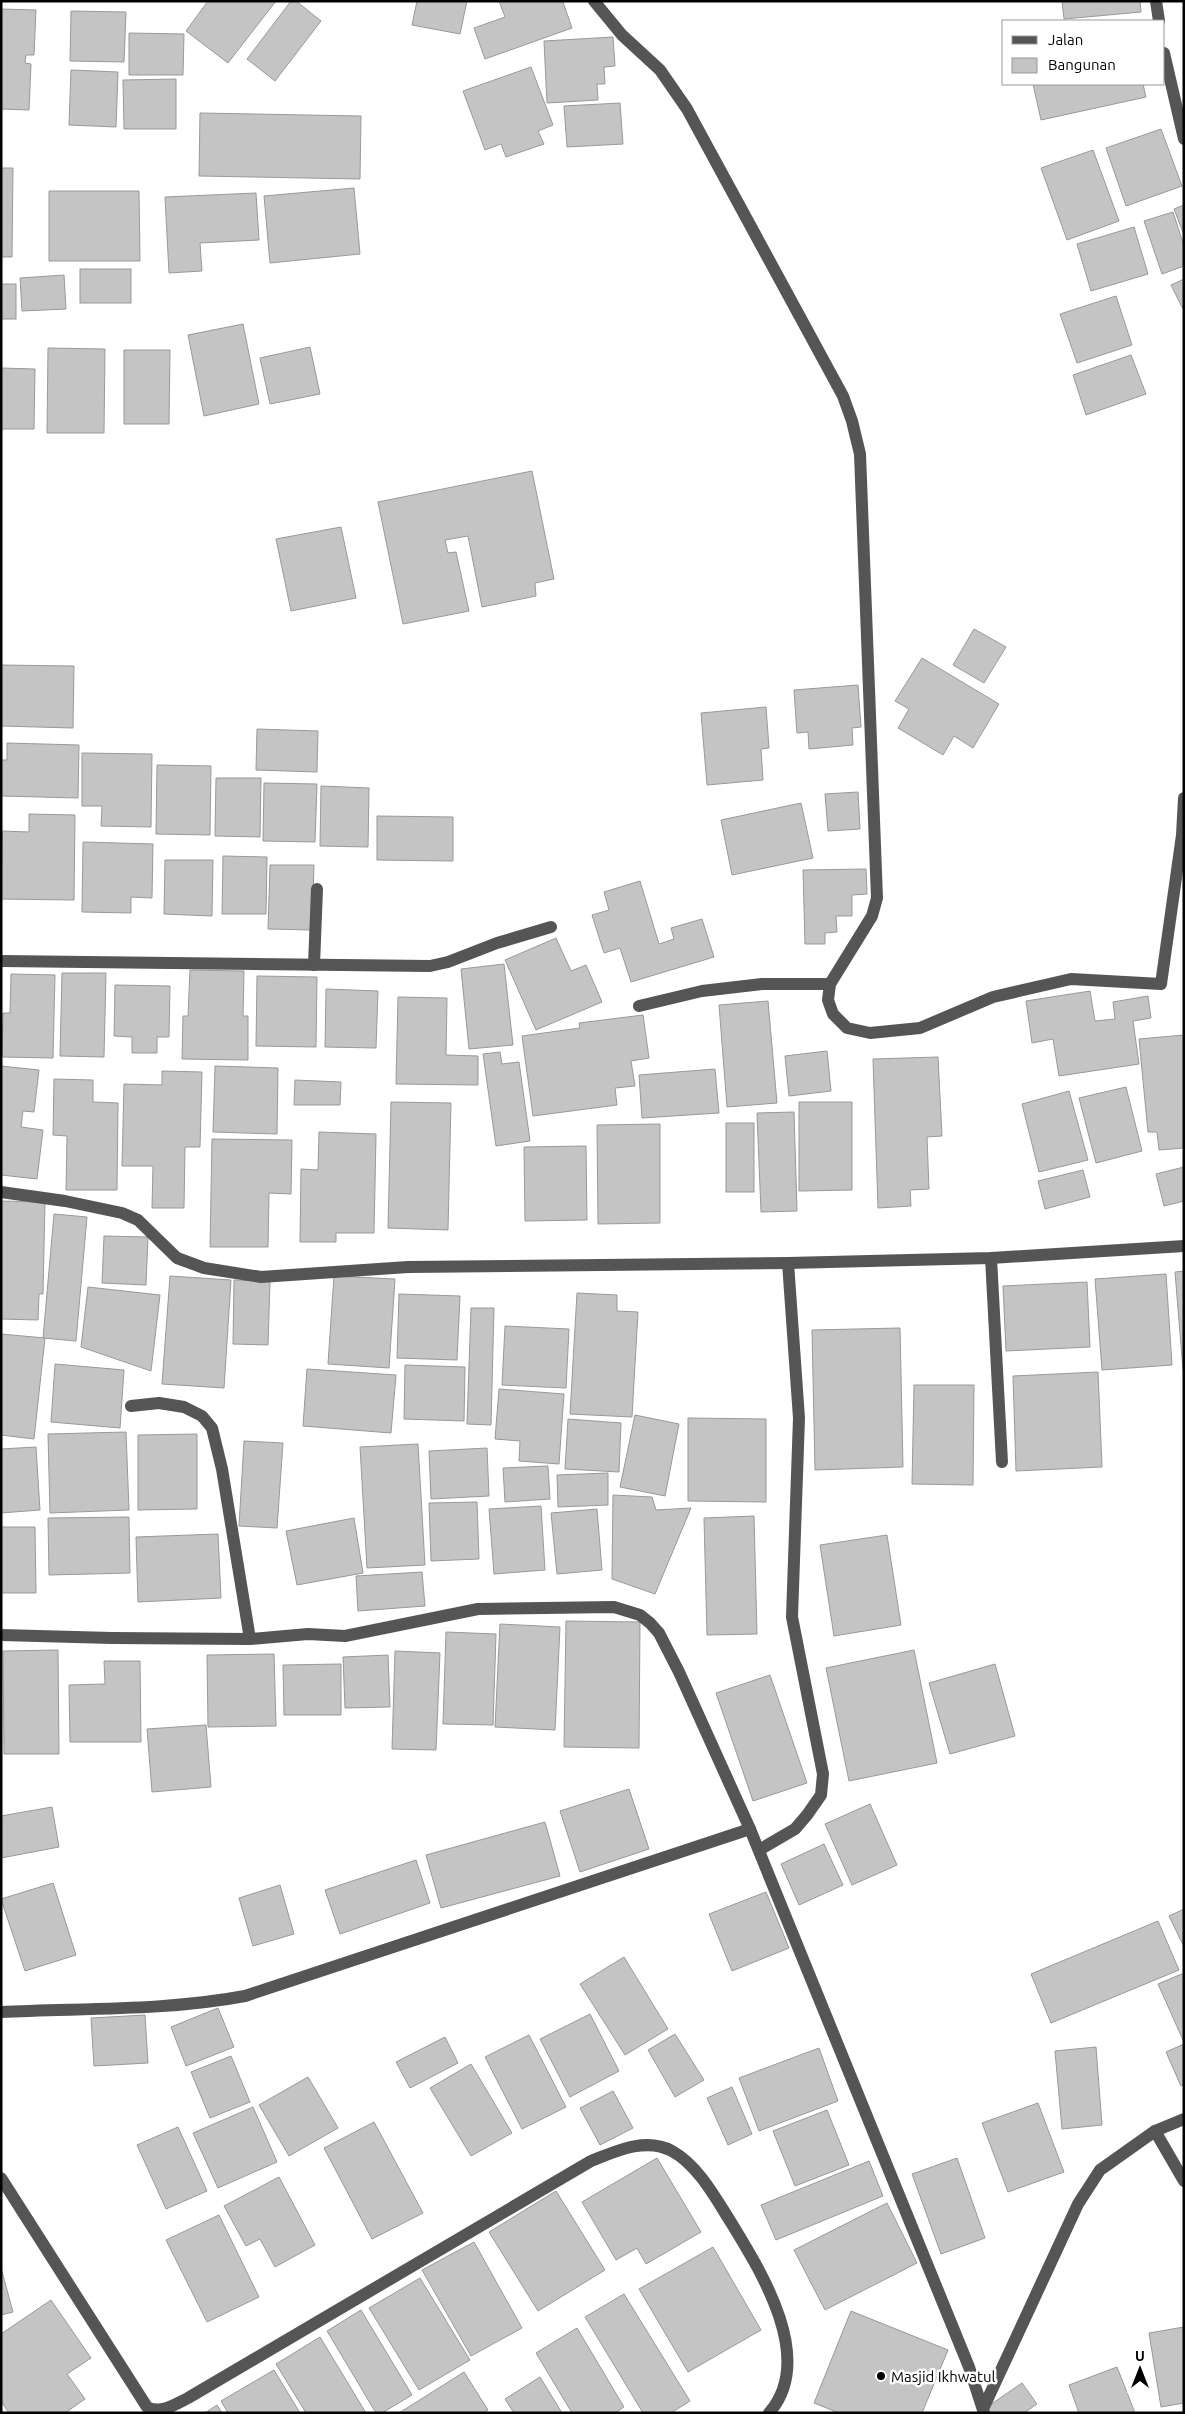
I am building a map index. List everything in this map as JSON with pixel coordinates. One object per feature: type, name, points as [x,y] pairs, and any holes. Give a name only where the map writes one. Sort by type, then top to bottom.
[{"type":"street","points":[[594,1],[622,35],[660,70],[687,109],[843,396],[860,454],[877,898],[872,916],[830,984],[828,1000],[833,1014],[847,1028],[870,1033],[920,1028],[993,997],[1071,979],[1161,984],[1182,835],[1184,798]]},
{"type":"street","points":[[1156,1],[1159,20]]},
{"type":"street","points":[[1165,57],[1184,139]]},
{"type":"street","points":[[314,965],[317,889]]},
{"type":"street","points":[[1,961],[430,966],[448,962],[497,943],[551,927]]},
{"type":"street","points":[[638,1006],[702,991],[762,984],[830,984]]},
{"type":"street","points":[[1,1192],[65,1201],[122,1213],[138,1220],[177,1258],[204,1268],[261,1277],[427,1267],[788,1263],[991,1258],[1184,1246]]},
{"type":"street","points":[[991,1258],[1002,1462]]},
{"type":"street","points":[[759,1850],[795,1829],[807,1815],[821,1795],[823,1774],[792,1617],[799,1418],[788,1263]]},
{"type":"street","points":[[131,1406],[159,1403],[184,1407],[202,1416],[212,1428],[222,1469],[250,1639]]},
{"type":"street","points":[[1,1634],[112,1638],[250,1639],[308,1634],[345,1636],[478,1609],[614,1607],[640,1615],[658,1633],[679,1672],[750,1829],[969,2367],[984,2411]]},
{"type":"street","points":[[1,2012],[157,2007],[219,2001],[245,1996],[750,1829]]},
{"type":"street","points":[[984,2411],[1078,2204],[1100,2170],[1155,2131],[1184,2119]]},
{"type":"street","points":[[1155,2131],[1184,2181]]},
{"type":"street","points":[[1,2178],[147,2406],[155,2412],[162,2411],[188,2398],[591,2161],[626,2147],[653,2146],[671,2150],[683,2159],[709,2188],[761,2272],[777,2306],[787,2369],[784,2392],[769,2413]]},
{"type":"building","points":[[208,1],[276,1],[228,63],[186,31]]},
{"type":"building","points":[[291,1],[296,1],[321,21],[275,81],[247,59]]},
{"type":"building","points":[[417,1],[467,1],[460,34],[412,25]]},
{"type":"building","points":[[499,1],[565,1],[563,2],[572,28],[485,59],[474,28],[505,17]]},
{"type":"building","points":[[1062,1],[1140,1],[1141,12],[1064,19]]},
{"type":"building","points":[[1,9],[36,10],[34,55],[26,55],[25,63],[31,64],[29,110],[1,109]]},
{"type":"building","points":[[71,11],[126,12],[124,62],[70,61]]},
{"type":"building","points":[[129,33],[184,34],[183,75],[129,75]]},
{"type":"building","points":[[613,37],[615,66],[604,67],[605,84],[597,84],[598,100],[547,103],[544,41]]},
{"type":"building","points":[[531,67],[553,125],[538,131],[544,144],[506,157],[501,144],[485,150],[463,91]]},
{"type":"building","points":[[71,70],[118,72],[116,127],[69,125]]},
{"type":"building","points":[[176,79],[176,129],[124,129],[123,80]]},
{"type":"building","points":[[1033,85],[1143,85],[1146,97],[1041,120]]},
{"type":"building","points":[[620,103],[623,144],[567,147],[564,106]]},
{"type":"building","points":[[200,113],[361,116],[360,179],[199,176]]},
{"type":"building","points":[[1161,129],[1182,186],[1126,206],[1106,148]]},
{"type":"building","points":[[1093,150],[1119,221],[1067,240],[1041,168]]},
{"type":"building","points":[[1,168],[13,168],[12,257],[1,257]]},
{"type":"building","points":[[354,188],[360,254],[270,263],[264,196]]},
{"type":"building","points":[[49,191],[139,191],[140,261],[49,261]]},
{"type":"building","points":[[256,193],[259,240],[200,243],[202,271],[169,273],[165,197]]},
{"type":"building","points":[[1184,205],[1184,235],[1174,209]]},
{"type":"building","points":[[1173,212],[1184,246],[1184,266],[1162,274],[1144,221]]},
{"type":"building","points":[[1134,227],[1148,274],[1091,291],[1077,244]]},
{"type":"building","points":[[80,269],[131,269],[131,303],[80,303]]},
{"type":"building","points":[[64,275],[66,309],[22,311],[20,278]]},
{"type":"building","points":[[1184,279],[1184,309],[1183,309],[1171,285]]},
{"type":"building","points":[[1,284],[16,284],[16,319],[1,319]]},
{"type":"building","points":[[1116,296],[1132,345],[1077,363],[1060,314]]},
{"type":"building","points":[[243,324],[259,404],[204,416],[188,335]]},
{"type":"building","points":[[310,347],[320,394],[270,404],[260,358]]},
{"type":"building","points":[[48,348],[105,349],[104,433],[47,433]]},
{"type":"building","points":[[124,350],[170,350],[169,424],[124,424]]},
{"type":"building","points":[[1131,355],[1146,394],[1086,415],[1073,375]]},
{"type":"building","points":[[1,368],[35,369],[34,429],[1,429]]},
{"type":"building","points":[[532,471],[554,579],[535,583],[536,596],[482,607],[468,536],[445,540],[448,553],[456,552],[469,611],[403,624],[378,502]]},
{"type":"building","points":[[341,527],[356,598],[291,611],[276,539]]},
{"type":"building","points":[[974,629],[1006,647],[984,683],[953,665]]},
{"type":"building","points":[[922,658],[999,704],[973,748],[954,736],[943,755],[898,728],[909,709],[895,701]]},
{"type":"building","points":[[1,665],[74,666],[73,728],[1,726]]},
{"type":"building","points":[[858,685],[861,727],[852,728],[853,745],[809,749],[808,732],[797,733],[794,690]]},
{"type":"building","points":[[766,707],[769,748],[761,749],[763,780],[707,785],[701,713]]},
{"type":"building","points":[[257,729],[318,731],[317,772],[256,770]]},
{"type":"building","points":[[7,743],[79,745],[78,798],[1,796],[1,760],[7,760]]},
{"type":"building","points":[[82,753],[152,754],[151,827],[101,826],[102,806],[82,806]]},
{"type":"building","points":[[157,765],[211,766],[210,835],[156,834]]},
{"type":"building","points":[[216,778],[261,778],[260,837],[215,836]]},
{"type":"building","points":[[264,783],[317,784],[315,842],[263,841]]},
{"type":"building","points":[[321,786],[369,788],[368,847],[320,846]]},
{"type":"building","points":[[858,792],[860,829],[828,831],[825,794]]},
{"type":"building","points":[[801,803],[813,858],[732,875],[721,820]]},
{"type":"building","points":[[29,814],[75,815],[74,900],[1,899],[2,831],[29,832]]},
{"type":"building","points":[[377,816],[453,817],[453,861],[377,860]]},
{"type":"building","points":[[83,842],[153,844],[152,898],[131,897],[131,913],[82,912]]},
{"type":"building","points":[[223,856],[267,857],[266,914],[222,914]]},
{"type":"building","points":[[165,860],[213,860],[212,916],[164,914]]},
{"type":"building","points":[[270,865],[314,865],[312,930],[268,929]]},
{"type":"building","points":[[866,869],[867,894],[852,895],[852,916],[836,916],[837,932],[825,933],[825,944],[805,944],[803,870]]},
{"type":"building","points":[[640,881],[659,944],[674,939],[671,928],[702,919],[714,957],[631,982],[620,948],[604,953],[592,915],[609,910],[604,892]]},
{"type":"building","points":[[556,938],[571,971],[586,965],[602,1002],[536,1030],[505,960]]},
{"type":"building","points":[[504,964],[513,1045],[469,1049],[461,969]]},
{"type":"building","points":[[190,970],[244,971],[243,1016],[248,1016],[248,1060],[182,1059],[183,1016],[188,1016]]},
{"type":"building","points":[[62,973],[106,973],[104,1057],[60,1056]]},
{"type":"building","points":[[11,974],[55,975],[53,1058],[2,1057],[3,1013],[10,1013]]},
{"type":"building","points":[[257,976],[317,977],[316,1047],[256,1046]]},
{"type":"building","points":[[115,985],[170,986],[169,1037],[157,1037],[157,1053],[132,1053],[132,1037],[114,1036]]},
{"type":"building","points":[[326,989],[378,991],[376,1048],[325,1047]]},
{"type":"building","points":[[1090,991],[1095,1021],[1115,1019],[1113,1002],[1148,996],[1151,1018],[1133,1021],[1139,1064],[1059,1076],[1053,1039],[1032,1043],[1026,1001]]},
{"type":"building","points":[[398,997],[447,998],[446,1055],[478,1056],[478,1085],[396,1084]]},
{"type":"building","points":[[768,1001],[777,1103],[727,1107],[719,1005]]},
{"type":"building","points":[[643,1015],[649,1058],[631,1061],[635,1086],[615,1088],[617,1105],[533,1116],[522,1036],[580,1028],[579,1023]]},
{"type":"building","points":[[1184,1035],[1184,1148],[1159,1150],[1157,1132],[1148,1132],[1139,1039]]},
{"type":"building","points":[[827,1051],[831,1091],[789,1096],[785,1056]]},
{"type":"building","points":[[500,1052],[502,1064],[519,1062],[530,1141],[496,1146],[483,1054]]},
{"type":"building","points":[[938,1057],[942,1136],[927,1137],[929,1189],[910,1190],[911,1206],[878,1208],[873,1059]]},
{"type":"building","points":[[1,1066],[39,1070],[34,1112],[23,1111],[21,1127],[43,1130],[37,1179],[1,1175]]},
{"type":"building","points":[[215,1066],[278,1068],[277,1134],[213,1132]]},
{"type":"building","points":[[715,1069],[719,1113],[642,1118],[639,1075]]},
{"type":"building","points":[[162,1071],[202,1072],[200,1147],[185,1147],[184,1208],[152,1208],[153,1166],[122,1166],[124,1084],[162,1085]]},
{"type":"building","points":[[54,1079],[93,1080],[93,1102],[118,1103],[117,1190],[66,1190],[67,1136],[53,1135]]},
{"type":"building","points":[[295,1080],[341,1082],[340,1105],[294,1105]]},
{"type":"building","points":[[1126,1087],[1142,1151],[1096,1163],[1079,1098]]},
{"type":"building","points":[[1069,1091],[1088,1160],[1039,1172],[1022,1104]]},
{"type":"building","points":[[391,1102],[451,1103],[448,1230],[388,1228]]},
{"type":"building","points":[[799,1102],[852,1102],[852,1190],[799,1191]]},
{"type":"building","points":[[794,1112],[797,1211],[761,1212],[757,1113]]},
{"type":"building","points":[[726,1123],[754,1123],[754,1192],[726,1192]]},
{"type":"building","points":[[660,1124],[660,1223],[598,1224],[597,1125]]},
{"type":"building","points":[[319,1132],[376,1134],[374,1233],[336,1233],[336,1242],[300,1242],[301,1169],[318,1170]]},
{"type":"building","points":[[212,1139],[292,1140],[291,1194],[269,1193],[268,1247],[210,1247]]},
{"type":"building","points":[[586,1146],[587,1220],[525,1221],[524,1147]]},
{"type":"building","points":[[1184,1167],[1184,1201],[1164,1206],[1156,1174]]},
{"type":"building","points":[[1083,1170],[1090,1197],[1045,1209],[1038,1181]]},
{"type":"building","points":[[1,1201],[45,1202],[43,1294],[39,1294],[38,1320],[1,1319]]},
{"type":"building","points":[[54,1214],[87,1217],[76,1341],[43,1338]]},
{"type":"building","points":[[104,1236],[148,1237],[146,1285],[102,1283]]},
{"type":"building","points":[[1184,1271],[1184,1370],[1183,1370],[1175,1272]]},
{"type":"building","points":[[1166,1274],[1172,1365],[1102,1370],[1095,1279]]},
{"type":"building","points":[[170,1276],[231,1280],[224,1388],[162,1384]]},
{"type":"building","points":[[334,1276],[395,1279],[389,1368],[328,1364]]},
{"type":"building","points":[[234,1280],[270,1281],[268,1345],[233,1344]]},
{"type":"building","points":[[1087,1282],[1090,1347],[1006,1351],[1003,1286]]},
{"type":"building","points":[[88,1287],[160,1295],[151,1371],[81,1347]]},
{"type":"building","points":[[577,1293],[617,1295],[617,1311],[638,1312],[632,1417],[570,1414]]},
{"type":"building","points":[[399,1294],[460,1296],[457,1360],[397,1358]]},
{"type":"building","points":[[471,1308],[494,1308],[491,1425],[467,1424]]},
{"type":"building","points":[[505,1326],[569,1329],[566,1388],[502,1385]]},
{"type":"building","points":[[900,1328],[903,1467],[815,1470],[812,1330]]},
{"type":"building","points":[[1,1334],[45,1338],[34,1439],[1,1435]]},
{"type":"building","points":[[55,1364],[124,1370],[120,1428],[51,1422]]},
{"type":"building","points":[[405,1365],[465,1367],[464,1421],[404,1419]]},
{"type":"building","points":[[307,1369],[396,1375],[391,1433],[303,1426]]},
{"type":"building","points":[[1098,1372],[1102,1467],[1016,1471],[1013,1376]]},
{"type":"building","points":[[914,1385],[974,1385],[973,1485],[912,1484]]},
{"type":"building","points":[[499,1389],[564,1394],[559,1464],[519,1461],[520,1441],[495,1439]]},
{"type":"building","points":[[635,1415],[679,1424],[665,1496],[620,1487]]},
{"type":"building","points":[[688,1418],[766,1419],[766,1502],[688,1501]]},
{"type":"building","points":[[568,1419],[621,1423],[619,1472],[565,1469]]},
{"type":"building","points":[[126,1432],[129,1510],[50,1513],[48,1434]]},
{"type":"building","points":[[197,1434],[197,1509],[138,1510],[138,1435]]},
{"type":"building","points":[[244,1441],[283,1443],[277,1528],[239,1526]]},
{"type":"building","points":[[418,1444],[425,1565],[367,1568],[360,1447]]},
{"type":"building","points":[[36,1447],[40,1510],[1,1513],[1,1449]]},
{"type":"building","points":[[487,1448],[489,1496],[431,1499],[429,1451]]},
{"type":"building","points":[[548,1466],[550,1499],[505,1502],[503,1468]]},
{"type":"building","points":[[608,1473],[608,1505],[558,1507],[557,1475]]},
{"type":"building","points":[[613,1495],[652,1497],[656,1510],[691,1508],[655,1594],[612,1579]]},
{"type":"building","points":[[477,1502],[479,1559],[431,1561],[429,1503]]},
{"type":"building","points":[[541,1506],[545,1570],[494,1574],[489,1509]]},
{"type":"building","points":[[597,1509],[602,1570],[557,1574],[551,1513]]},
{"type":"building","points":[[754,1516],[757,1634],[707,1635],[704,1518]]},
{"type":"building","points":[[129,1517],[130,1573],[49,1575],[48,1518]]},
{"type":"building","points":[[354,1518],[363,1573],[297,1585],[286,1531]]},
{"type":"building","points":[[1,1527],[35,1527],[36,1593],[1,1593]]},
{"type":"building","points":[[218,1534],[221,1598],[138,1602],[136,1537]]},
{"type":"building","points":[[887,1535],[901,1625],[834,1636],[820,1545]]},
{"type":"building","points":[[422,1572],[425,1606],[358,1611],[356,1576]]},
{"type":"building","points":[[566,1621],[640,1622],[639,1748],[564,1747]]},
{"type":"building","points":[[500,1624],[560,1627],[555,1730],[495,1727]]},
{"type":"building","points":[[446,1632],[496,1634],[493,1725],[443,1724]]},
{"type":"building","points":[[58,1650],[59,1754],[4,1754],[3,1651]]},
{"type":"building","points":[[914,1650],[937,1763],[849,1781],[826,1668]]},
{"type":"building","points":[[395,1651],[440,1653],[436,1750],[392,1749]]},
{"type":"building","points":[[274,1654],[276,1726],[208,1727],[207,1655]]},
{"type":"building","points":[[388,1655],[390,1707],[345,1708],[343,1657]]},
{"type":"building","points":[[104,1661],[140,1661],[141,1742],[70,1742],[69,1685],[105,1684]]},
{"type":"building","points":[[341,1664],[341,1715],[284,1715],[283,1665]]},
{"type":"building","points":[[995,1664],[1015,1736],[950,1754],[929,1683]]},
{"type":"building","points":[[770,1675],[807,1783],[753,1801],[716,1693]]},
{"type":"building","points":[[206,1725],[211,1787],[152,1792],[147,1729]]},
{"type":"building","points":[[629,1789],[649,1849],[580,1872],[560,1811]]},
{"type":"building","points":[[870,1804],[897,1865],[852,1885],[825,1824]]},
{"type":"building","points":[[52,1807],[59,1847],[1,1858],[1,1816]]},
{"type":"building","points":[[545,1822],[560,1876],[441,1908],[426,1855]]},
{"type":"building","points":[[824,1844],[843,1885],[799,1905],[781,1864]]},
{"type":"building","points":[[416,1860],[430,1903],[340,1934],[325,1890]]},
{"type":"building","points":[[53,1883],[76,1955],[25,1971],[1,1899]]},
{"type":"building","points":[[280,1885],[294,1934],[253,1946],[239,1898]]},
{"type":"building","points":[[766,1892],[789,1948],[732,1971],[709,1914]]},
{"type":"building","points":[[1184,1909],[1184,1947],[1169,1916]]},
{"type":"building","points":[[1158,1921],[1179,1970],[1051,2023],[1031,1974]]},
{"type":"building","points":[[624,1957],[668,2029],[625,2055],[580,1984]]},
{"type":"building","points":[[1184,1973],[1184,2039],[1183,2040],[1158,1984]]},
{"type":"building","points":[[218,2008],[234,2047],[186,2066],[171,2027]]},
{"type":"building","points":[[590,2014],[619,2071],[570,2097],[540,2039]]},
{"type":"building","points":[[145,2015],[148,2063],[94,2066],[91,2018]]},
{"type":"building","points":[[675,2034],[704,2080],[675,2097],[648,2050]]},
{"type":"building","points":[[529,2035],[566,2107],[522,2129],[485,2057]]},
{"type":"building","points":[[445,2037],[458,2063],[410,2088],[396,2062]]},
{"type":"building","points":[[1184,2044],[1184,2084],[1181,2086],[1166,2052]]},
{"type":"building","points":[[1096,2047],[1102,2125],[1062,2129],[1055,2051]]},
{"type":"building","points":[[819,2048],[838,2101],[759,2131],[739,2078]]},
{"type":"building","points":[[231,2056],[250,2102],[210,2118],[191,2072]]},
{"type":"building","points":[[471,2064],[512,2133],[471,2156],[430,2088]]},
{"type":"building","points":[[308,2077],[338,2128],[289,2156],[259,2105]]},
{"type":"building","points":[[732,2087],[752,2134],[728,2145],[707,2098]]},
{"type":"building","points":[[613,2091],[633,2128],[600,2145],[580,2108]]},
{"type":"building","points":[[1038,2103],[1064,2172],[1008,2192],[982,2123]]},
{"type":"building","points":[[253,2107],[277,2162],[218,2188],[193,2133]]},
{"type":"building","points":[[827,2110],[849,2165],[795,2186],[773,2131]]},
{"type":"building","points":[[374,2122],[423,2213],[372,2239],[324,2148]]},
{"type":"building","points":[[178,2127],[207,2191],[166,2209],[137,2145]]},
{"type":"building","points":[[657,2158],[701,2232],[646,2264],[637,2248],[616,2260],[582,2202]]},
{"type":"building","points":[[957,2158],[985,2238],[941,2254],[912,2174]]},
{"type":"building","points":[[869,2161],[883,2196],[776,2240],[761,2205]]},
{"type":"building","points":[[279,2177],[315,2245],[275,2267],[260,2239],[246,2246],[224,2206]]},
{"type":"building","points":[[556,2191],[605,2270],[538,2311],[489,2232]]},
{"type":"building","points":[[887,2203],[917,2263],[825,2310],[794,2250]]},
{"type":"building","points":[[219,2215],[259,2297],[207,2322],[166,2240]]},
{"type":"building","points":[[474,2242],[522,2328],[471,2356],[422,2270]]},
{"type":"building","points":[[713,2247],[761,2330],[688,2372],[639,2289]]},
{"type":"building","points":[[1,2268],[13,2312],[1,2315]]},
{"type":"building","points":[[420,2278],[470,2360],[419,2390],[369,2308]]},
{"type":"building","points":[[624,2294],[690,2401],[671,2413],[643,2413],[585,2317]]},
{"type":"building","points":[[51,2300],[91,2358],[67,2374],[85,2399],[65,2413],[9,2413],[1,2401],[1,2334]]},
{"type":"building","points":[[361,2310],[412,2395],[382,2413],[376,2413],[327,2331]]},
{"type":"building","name":"Masjid Ikhwatul","points":[[851,2311],[948,2350],[922,2413],[839,2413],[814,2403]]},
{"type":"building","points":[[1184,2327],[1184,2403],[1161,2407],[1149,2333]]},
{"type":"building","points":[[577,2328],[624,2407],[615,2413],[572,2413],[536,2353]]},
{"type":"building","points":[[320,2337],[366,2413],[306,2413],[276,2364]]},
{"type":"building","points":[[1117,2367],[1135,2413],[1079,2413],[1069,2385]]},
{"type":"building","points":[[274,2370],[300,2413],[228,2413],[221,2401]]},
{"type":"building","points":[[464,2372],[488,2410],[483,2413],[399,2413]]},
{"type":"building","points":[[540,2377],[562,2413],[514,2413],[505,2399]]},
{"type":"building","points":[[1022,2383],[1037,2404],[1024,2413],[991,2413],[987,2407]]},
{"type":"building","points":[[217,2405],[222,2413],[205,2413]]},
{"type":"place","name":"Masjid Ikhwatul","points":[[881,2376]]}]
